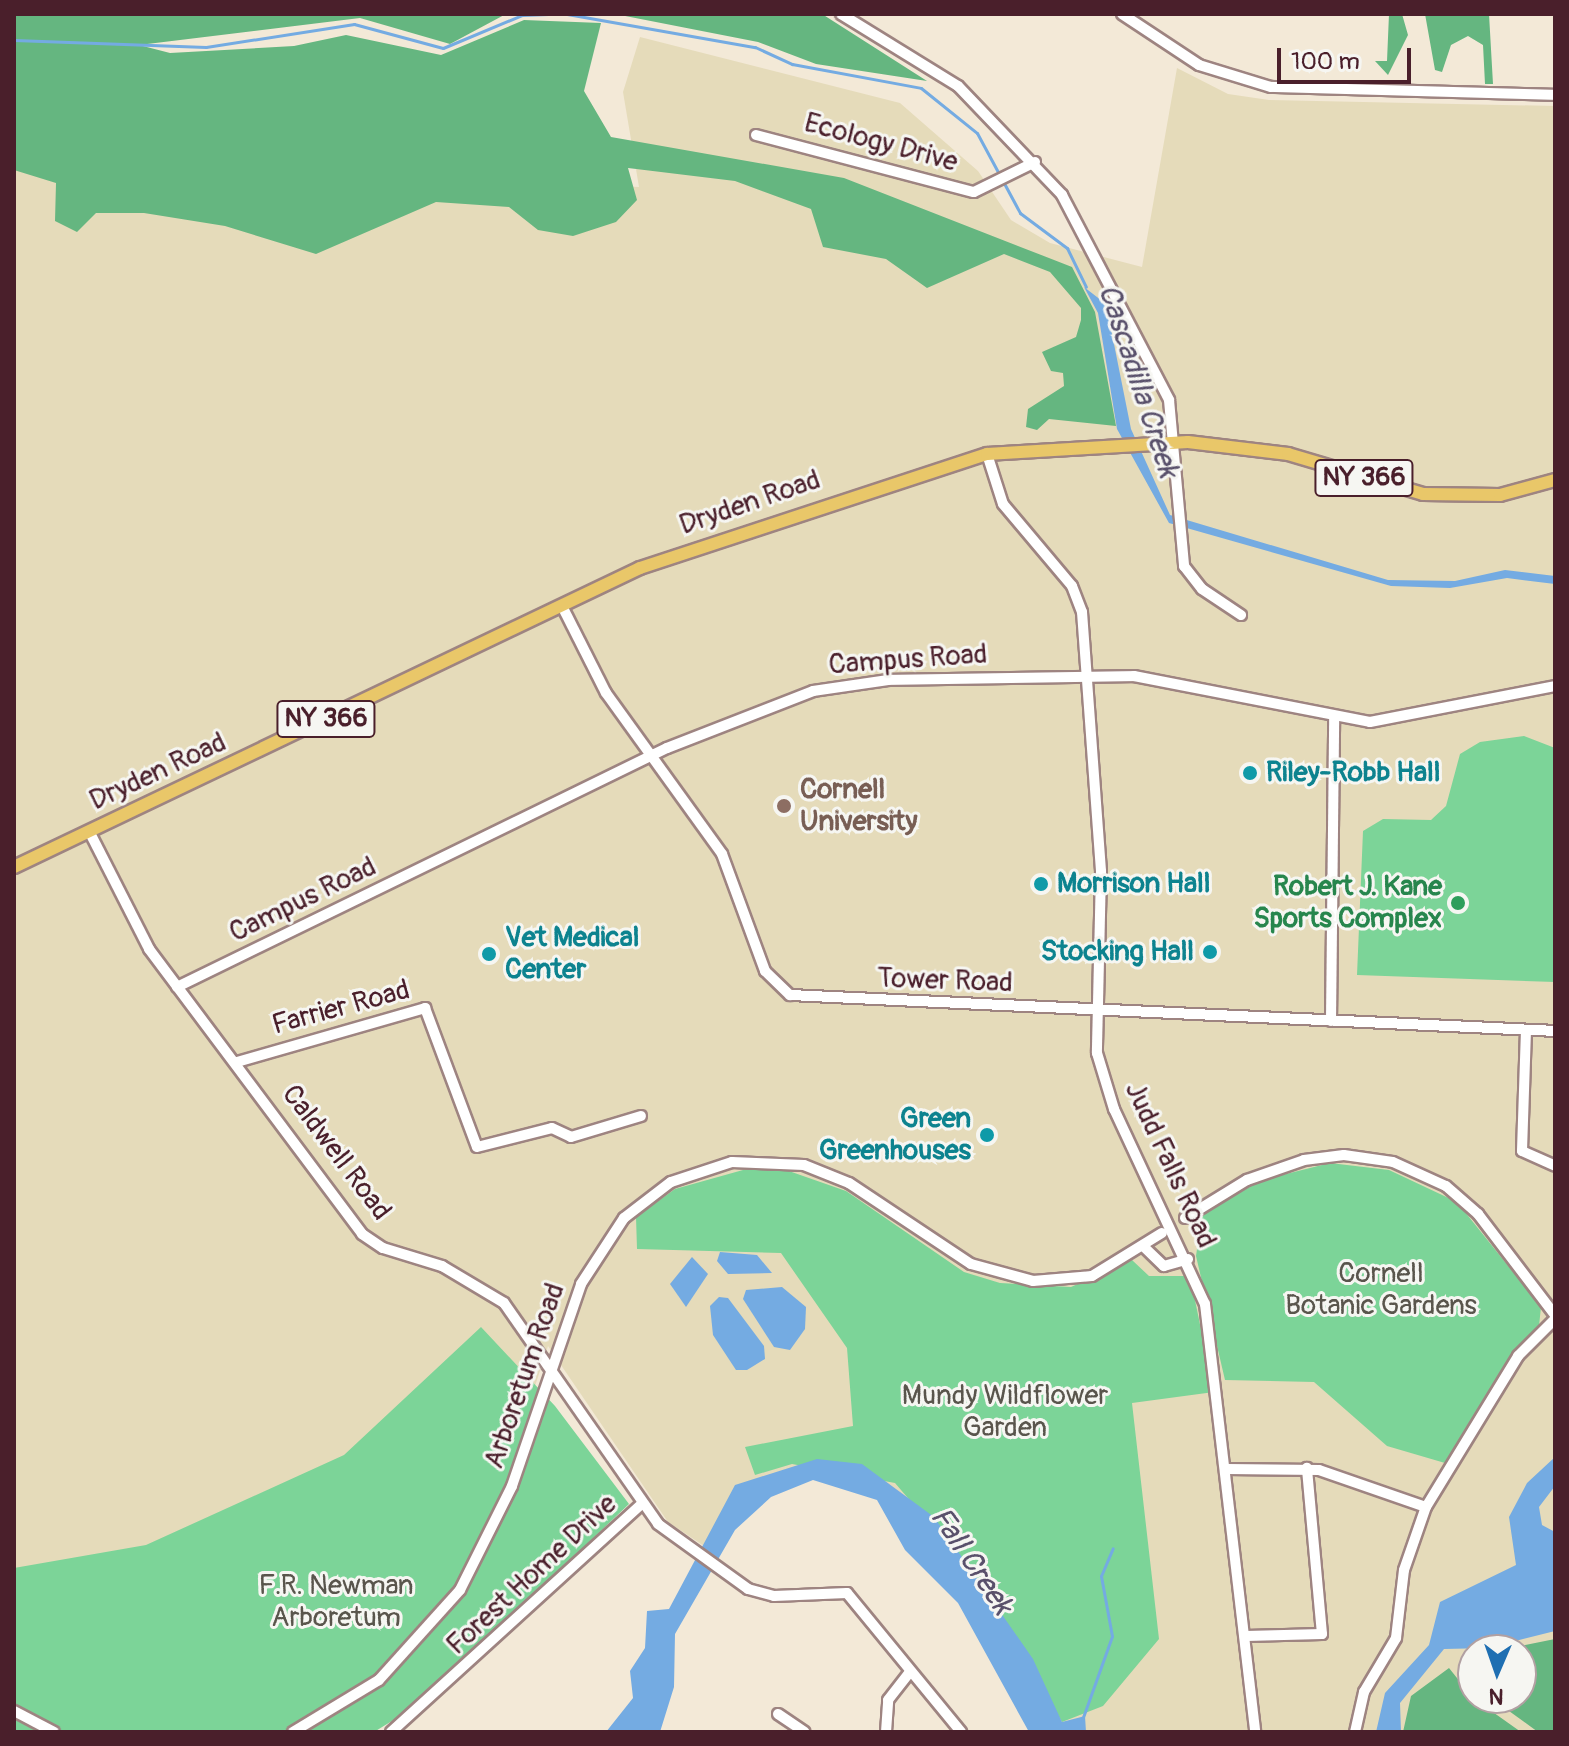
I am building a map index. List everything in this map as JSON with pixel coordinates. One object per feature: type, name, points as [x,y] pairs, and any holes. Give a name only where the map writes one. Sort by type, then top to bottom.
[{"type":"main road","name":"Dryden Road","points":[[14,867],[562,606],[744,529],[987,454],[1093,443],[1173,441],[1288,454],[1423,494],[1500,495],[1555,480]]},
{"type":"street","points":[[841,14],[958,86],[1035,162],[1084,229],[1164,388],[1173,441],[1177,535],[1192,579],[1241,615]]},
{"type":"street","points":[[1122,14],[1199,65],[1271,87],[1555,95]]},
{"type":"street","name":"Ecology Drive","points":[[756,135],[964,191],[995,186],[1035,162]]},
{"type":"street","name":"Judd Falls Road","points":[[987,454],[1003,504],[1079,598],[1102,902],[1096,1011],[1108,1094],[1188,1259],[1212,1336],[1255,1732]]},
{"type":"street","name":"Tower Road","points":[[562,606],[606,693],[722,854],[763,966],[786,993],[1096,1011],[1555,1031]]},
{"type":"street","name":"Campus Road","points":[[177,987],[652,757],[762,707],[826,689],[888,680],[1087,676],[1164,681],[1334,719],[1410,720],[1555,686]]},
{"type":"street","points":[[1331,1021],[1334,719]]},
{"type":"street","name":"Caldwell Road","points":[[89,831],[118,891],[177,987],[237,1062],[366,1237],[442,1266],[499,1299],[552,1365],[642,1504]]},
{"type":"street","name":"Farrier Road","points":[[237,1062],[425,1008],[477,1147],[552,1128],[571,1137],[641,1116]]},
{"type":"street","points":[[1526,1030],[1522,1123],[1524,1155],[1555,1166]]},
{"type":"street","points":[[1185,1218],[1247,1180],[1304,1160],[1344,1155],[1393,1162],[1446,1186],[1478,1214],[1555,1317],[1518,1356],[1426,1507],[1404,1570],[1396,1638],[1364,1692],[1355,1732]]},
{"type":"street","name":"Arboretum Road","points":[[293,1732],[379,1680],[453,1600],[490,1537],[581,1284],[624,1218],[654,1192],[711,1166],[779,1161],[827,1172],[949,1252],[1012,1278],[1080,1280],[1162,1233]]},
{"type":"street","points":[[1143,1246],[1164,1266],[1188,1259]]},
{"type":"street","points":[[1227,1469],[1307,1468],[1426,1507]]},
{"type":"street","points":[[1246,1636],[1322,1634],[1307,1468]]},
{"type":"street","name":"Forest Home Drive","points":[[391,1732],[642,1504],[675,1538],[723,1571],[774,1596],[847,1593],[961,1732]]},
{"type":"street","points":[[886,1732],[888,1700],[910,1672]]},
{"type":"street","points":[[14,1711],[54,1732]]},
{"type":"street","points":[[778,1714],[805,1732]]},
{"type":"shaded area","name":"Cornell University","points":[[640,37],[900,103],[978,171],[1011,220],[1050,243],[1142,267],[1177,68],[1228,94],[1269,100],[1555,106],[1555,1732],[1048,1732],[878,1486],[811,1472],[761,1491],[710,1550],[668,1522],[548,1346],[491,1522],[67,1732],[14,1707],[14,160],[639,187],[623,92]]},
{"type":"green space","points":[[14,14],[506,14],[450,44],[360,18],[139,45],[170,53],[294,46],[346,35],[441,55],[524,20],[601,23],[584,91],[611,137],[844,178],[1072,267],[1095,312],[1116,426],[1049,419],[1037,430],[1026,427],[1028,409],[1064,386],[1063,373],[1051,371],[1042,352],[1076,337],[1081,320],[1081,308],[1050,272],[1004,254],[927,288],[886,259],[823,247],[811,209],[735,181],[628,168],[637,200],[616,222],[573,236],[538,230],[509,207],[436,202],[316,254],[225,226],[144,213],[96,213],[77,232],[55,221],[56,183],[14,170]]},
{"type":"green space","points":[[615,14],[822,14],[927,81],[816,64],[758,42]]},
{"type":"green space","points":[[1389,14],[1402,14],[1408,35],[1388,75],[1375,61],[1387,61]]},
{"type":"green space","points":[[1425,14],[1489,14],[1493,84],[1485,84],[1483,45],[1468,36],[1451,45],[1442,72],[1435,70]]},
{"type":"green space","name":"Robert J. Kane Sports Complex","points":[[1524,736],[1555,748],[1555,982],[1357,975],[1363,831],[1383,819],[1431,820],[1446,806],[1460,754],[1480,742]]},
{"type":"green space","name":"Cornell Botanic Gardens","points":[[1330,1163],[1389,1170],[1457,1202],[1541,1307],[1539,1326],[1445,1463],[1387,1446],[1314,1382],[1225,1380],[1196,1256],[1202,1214],[1262,1180]]},
{"type":"green space","name":"Mundy Wildflower Garden","points":[[743,1170],[786,1170],[846,1191],[964,1272],[1000,1283],[1071,1287],[1132,1260],[1149,1276],[1190,1276],[1214,1392],[1132,1403],[1159,1639],[1103,1706],[1062,1722],[986,1589],[895,1483],[792,1464],[755,1475],[745,1447],[853,1426],[847,1348],[781,1253],[637,1249],[636,1217],[675,1189]]},
{"type":"green space","name":"F.R. Newman Arboretum","points":[[481,1327],[555,1406],[629,1504],[418,1705],[374,1732],[14,1732],[14,1568],[146,1545],[344,1455]]},
{"type":"green space","points":[[1555,1639],[1555,1732],[1538,1732],[1513,1714],[1537,1714],[1537,1643]]},
{"type":"green space","points":[[1449,1668],[1457,1678],[1457,1714],[1496,1714],[1521,1732],[1403,1732],[1411,1696]]},
{"type":"water","points":[[1084,287],[1106,304],[1131,429],[1170,515],[1388,580],[1455,581],[1505,570],[1555,576],[1555,584],[1507,578],[1450,588],[1391,586],[1169,523],[1117,429],[1098,313]]},
{"type":"water","points":[[720,1252],[757,1255],[772,1273],[728,1274],[717,1261]]},
{"type":"water","points":[[692,1257],[708,1274],[686,1307],[670,1284]]},
{"type":"water","points":[[782,1287],[806,1307],[805,1329],[790,1350],[774,1347],[743,1299],[746,1290]]},
{"type":"water","points":[[719,1297],[728,1298],[764,1346],[765,1359],[747,1370],[736,1370],[713,1335],[710,1306]]},
{"type":"water","points":[[1555,1457],[1555,1486],[1539,1507],[1542,1525],[1555,1532],[1555,1631],[1537,1636],[1457,1634],[1457,1649],[1444,1649],[1400,1703],[1401,1732],[1376,1732],[1385,1693],[1429,1645],[1440,1602],[1516,1565],[1509,1517],[1527,1483]]},
{"type":"water","points":[[817,1459],[862,1464],[934,1517],[1033,1659],[1062,1722],[1085,1716],[1086,1732],[1029,1732],[958,1603],[905,1550],[877,1500],[813,1480],[771,1497],[735,1530],[675,1634],[674,1687],[660,1732],[606,1732],[633,1698],[630,1671],[645,1648],[647,1611],[669,1609],[735,1485]]},
{"type":"waterway","name":"Cascadilla Creek","points":[[14,40],[206,47],[354,24],[443,48],[522,15],[555,14]]},
{"type":"waterway","name":"Cascadilla Creek","points":[[567,14],[755,47],[792,64],[921,88],[977,133],[1020,213],[1067,248],[1086,287]]},
{"type":"waterway","points":[[1082,1720],[1112,1636],[1101,1576],[1113,1548]]},
{"type":"place","name":"Riley-Robb Hall","points":[[1250,773]]},
{"type":"place","name":"Cornell University","points":[[784,806]]},
{"type":"place","name":"Morrison Hall","points":[[1041,884]]},
{"type":"place","name":"Robert J. Kane Sports Complex","points":[[1458,903]]},
{"type":"place","name":"Stocking Hall","points":[[1210,952]]},
{"type":"place","name":"Vet Medical Center","points":[[489,954]]},
{"type":"place","name":"Green Greenhouses","points":[[987,1135]]},
{"type":"water label","name":"Fall Creek","points":[[971,1561]]}]
